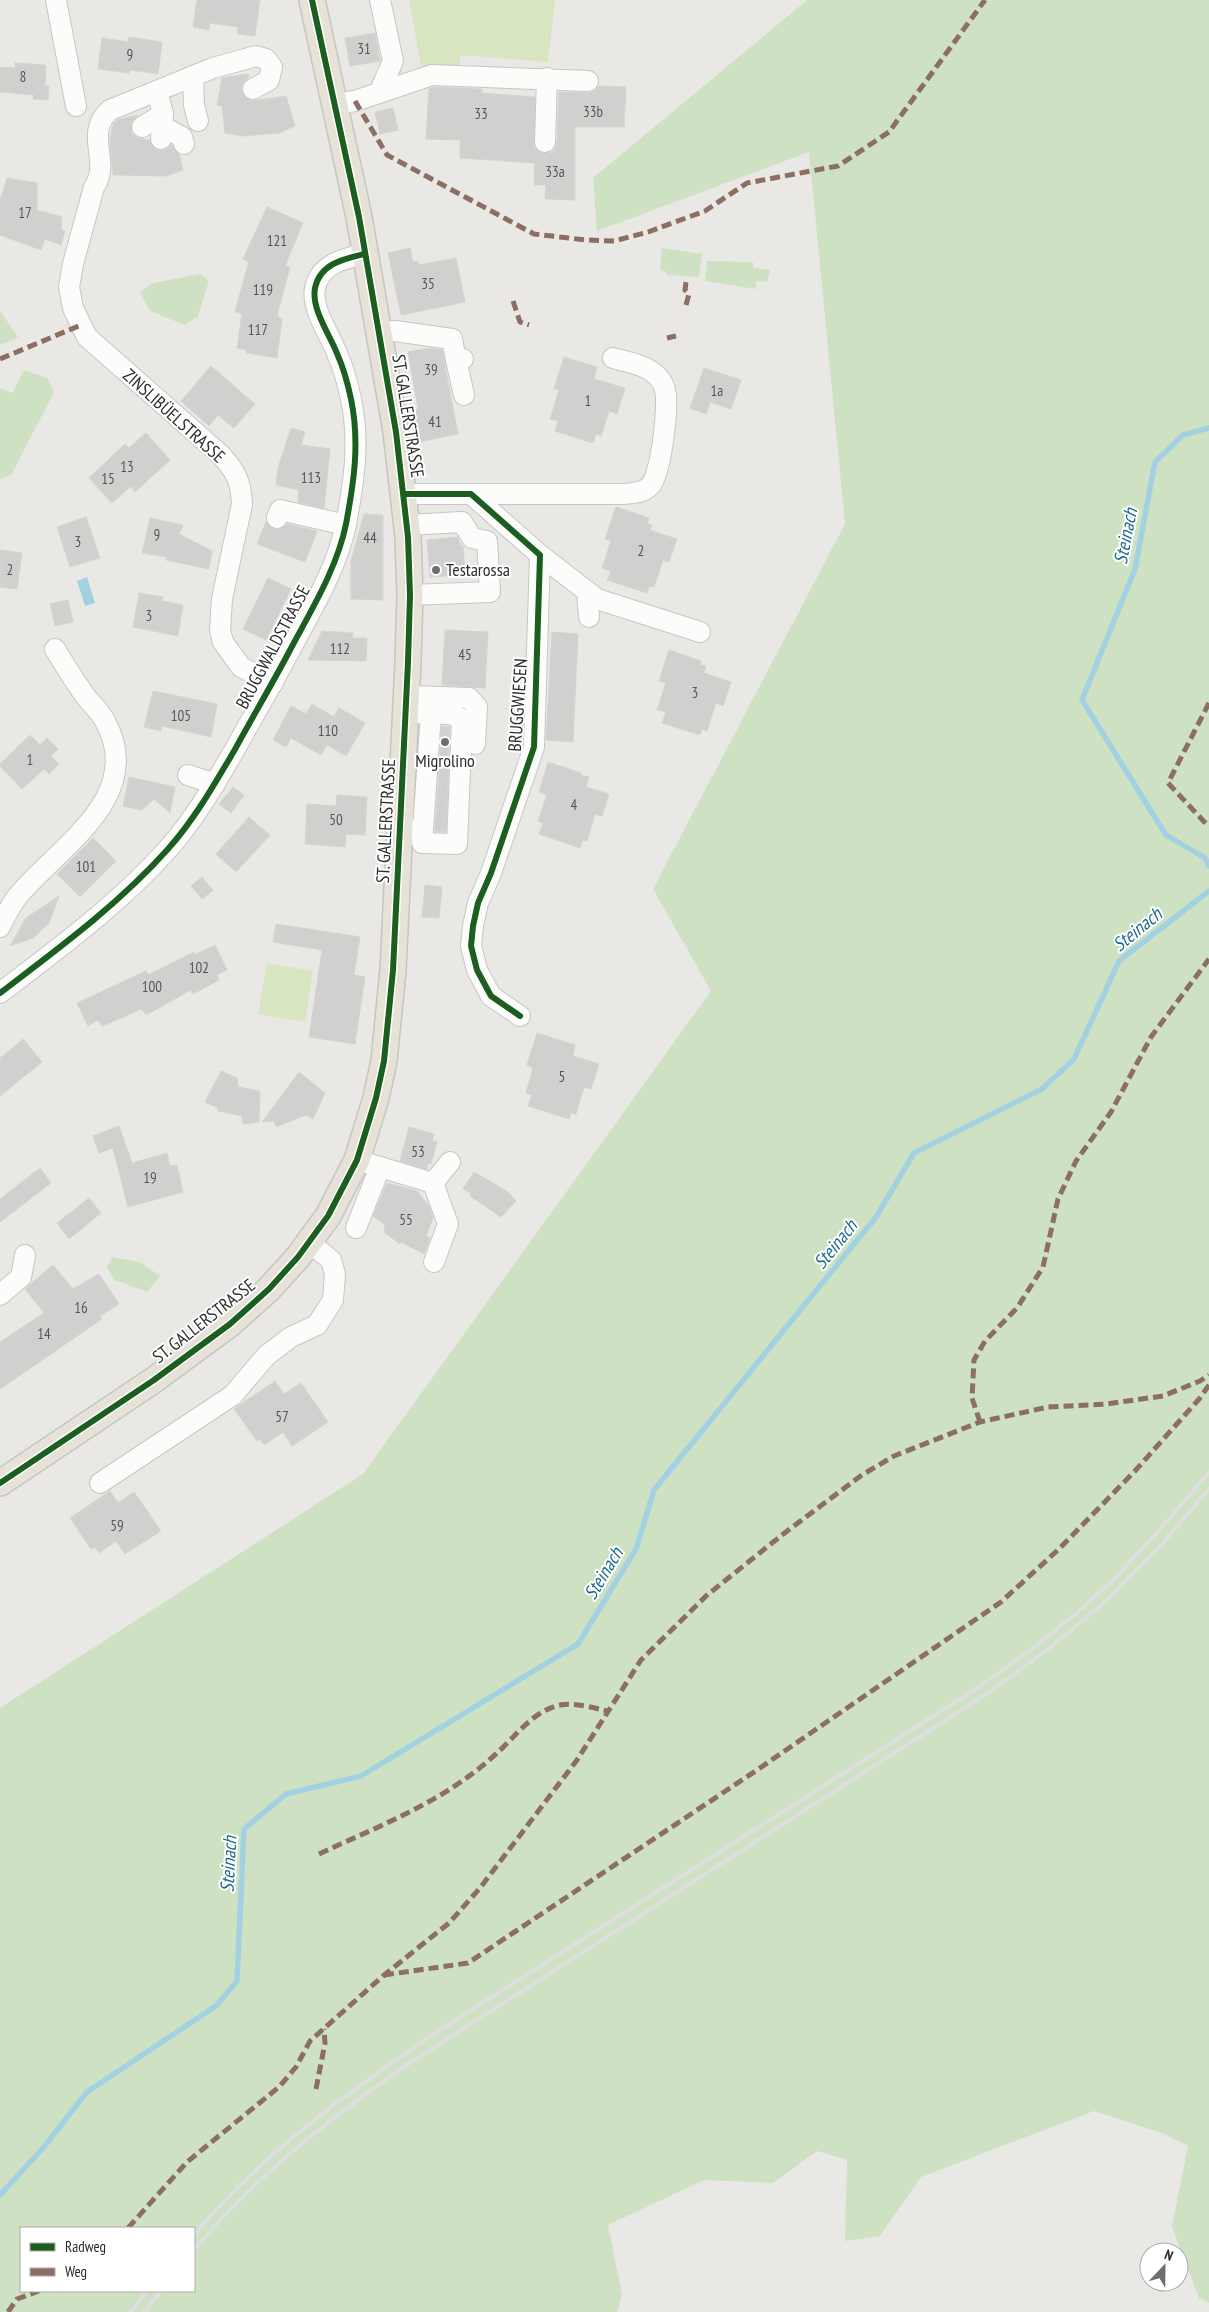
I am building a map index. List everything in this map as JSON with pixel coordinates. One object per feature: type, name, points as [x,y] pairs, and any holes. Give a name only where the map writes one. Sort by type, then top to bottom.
[{"type":"main road","name":"ST. GALLERSTRASSE","points":[[0,1483],[154,1380],[230,1324],[269,1289],[310,1242],[328,1216],[357,1160],[372,1115],[384,1062],[412,829],[406,705],[410,595],[405,494],[355,198],[312,0]]},
{"type":"street","points":[[56,0],[76,106]]},
{"type":"street","points":[[379,93],[393,61],[380,0]]},
{"type":"street","points":[[162,126],[156,91],[193,76],[213,68],[256,56],[266,59],[272,67],[269,80],[254,89]]},
{"type":"street","points":[[334,104],[355,101],[432,75],[588,81]]},
{"type":"street","points":[[193,76],[194,105],[198,121]]},
{"type":"street","points":[[545,142],[547,78]]},
{"type":"street","name":"ZINSLIBÜELSTRASSE","points":[[156,91],[110,110],[101,118],[97,127],[99,180],[94,188],[73,264],[69,288],[74,308],[87,337],[221,455],[235,471],[242,489],[242,504],[222,599],[220,630],[223,642],[241,667],[273,683]]},
{"type":"street","points":[[142,127],[162,126],[182,137],[184,144]]},
{"type":"street","name":"BRUGGWALDSTRASSE","points":[[0,992],[131,888],[170,848],[215,784],[273,683],[321,590],[342,540],[356,467],[354,418],[351,399],[339,358],[315,300],[315,288],[319,277],[334,263],[364,254]]},
{"type":"street","points":[[379,332],[395,331],[452,339],[460,359],[464,395]]},
{"type":"street","points":[[405,494],[624,494],[639,493],[650,487],[657,478],[660,465],[666,401],[665,390],[659,378],[651,371],[613,358]]},
{"type":"street","points":[[471,494],[540,555],[597,599],[700,632]]},
{"type":"street","points":[[277,518],[280,510],[311,524],[346,525]]},
{"type":"street","points":[[407,524],[462,522],[472,538],[487,541],[490,592],[410,595]]},
{"type":"street","name":"BRUGGWIESEN","points":[[520,1016],[491,996],[477,970],[472,946],[473,926],[478,903],[491,873],[534,747],[541,577],[540,555]]},
{"type":"street","points":[[588,591],[589,617]]},
{"type":"street","points":[[0,927],[16,898],[97,814],[110,793],[115,772],[115,746],[105,720],[84,694],[55,648]]},
{"type":"street","points":[[406,705],[469,698],[477,708],[474,744]]},
{"type":"street","points":[[406,705],[431,714],[450,714],[462,719],[457,844],[422,843],[412,829],[431,714]]},
{"type":"street","points":[[188,775],[215,784]]},
{"type":"street","points":[[357,1160],[433,1183]]},
{"type":"street","points":[[433,1183],[450,1162]]},
{"type":"street","points":[[356,1228],[380,1167]]},
{"type":"street","points":[[433,1183],[448,1224],[434,1262]]},
{"type":"street","points":[[100,1483],[233,1395],[266,1356],[291,1337],[318,1325],[333,1300],[335,1274],[331,1260],[310,1242]]},
{"type":"street","points":[[0,1295],[21,1277],[25,1255]]},
{"type":"green space","points":[[409,0],[555,0],[548,62],[461,55],[459,65],[421,66]]},
{"type":"green space","points":[[807,0],[1209,0],[1209,2303],[1199,2298],[1189,2272],[1189,2242],[1178,2242],[1172,2227],[1188,2146],[1162,2133],[1094,2111],[921,2177],[880,2236],[845,2241],[847,2160],[817,2151],[773,2183],[704,2180],[608,2225],[622,2295],[617,2312],[0,2312],[0,1708],[363,1474],[711,991],[653,889],[845,524],[809,152],[597,231],[593,178]]},
{"type":"green space","points":[[662,248],[702,254],[699,277],[667,275],[665,271],[660,269]]},
{"type":"green space","points":[[707,261],[753,262],[753,268],[770,270],[767,282],[756,281],[756,289],[705,281]]},
{"type":"green space","points":[[200,274],[209,281],[198,316],[185,325],[150,311],[140,292],[153,283]]},
{"type":"green space","points":[[0,311],[18,337],[0,345]]},
{"type":"green space","points":[[24,370],[47,378],[54,392],[11,475],[0,479],[0,388],[12,393]]},
{"type":"green space","points":[[267,963],[313,971],[305,1022],[258,1014]]},
{"type":"green space","points":[[112,1257],[140,1262],[160,1276],[147,1292],[115,1280],[107,1267]]},
{"type":"water","points":[[87,577],[95,603],[85,606],[77,581]]},
{"type":"building","points":[[197,0],[260,0],[255,36],[237,34],[238,27],[210,23],[209,30],[193,27]]},
{"type":"building","points":[[375,33],[380,61],[350,66],[345,38]]},
{"type":"building","points":[[129,37],[162,42],[158,74],[130,70],[129,73],[98,69],[102,38],[128,42]]},
{"type":"building","points":[[15,63],[46,65],[45,86],[49,86],[48,100],[33,99],[34,95],[0,92],[0,67],[15,68]]},
{"type":"building","points":[[248,74],[249,77],[241,88],[243,95],[252,101],[286,96],[295,126],[279,133],[243,136],[225,133],[222,106],[217,105],[222,78]]},
{"type":"building","points":[[599,86],[626,87],[624,127],[575,127],[575,200],[545,199],[546,185],[534,185],[535,163],[460,158],[460,140],[426,139],[429,89],[434,87],[482,89],[482,93],[535,97],[534,147],[539,152],[550,153],[555,149],[557,142],[559,92],[588,93],[594,91]]},
{"type":"building","points":[[393,108],[398,130],[380,134],[375,112]]},
{"type":"building","points":[[138,115],[131,122],[132,134],[137,138],[149,140],[154,148],[160,151],[166,150],[172,145],[179,154],[183,170],[166,176],[113,175],[110,138],[113,125],[117,120]]},
{"type":"building","points":[[7,178],[37,183],[37,210],[62,217],[61,229],[65,231],[61,245],[45,239],[41,250],[0,235],[0,201]]},
{"type":"building","points":[[267,207],[303,223],[285,266],[290,267],[277,316],[282,319],[277,358],[246,353],[247,350],[237,348],[242,314],[235,311],[249,262],[243,259]]},
{"type":"building","points":[[410,248],[413,262],[418,261],[419,265],[456,258],[465,302],[401,315],[388,253]]},
{"type":"building","points":[[430,348],[442,350],[458,434],[419,442],[413,410],[418,409],[408,352]]},
{"type":"building","points":[[564,357],[597,367],[594,379],[625,388],[617,414],[609,411],[601,436],[596,434],[593,443],[555,431],[558,421],[550,419],[559,390],[554,389]]},
{"type":"building","points":[[211,366],[255,404],[234,428],[218,415],[209,426],[181,401]]},
{"type":"building","points":[[704,368],[741,380],[731,409],[710,402],[706,414],[690,408]]},
{"type":"building","points":[[291,428],[305,432],[301,445],[330,449],[324,508],[298,502],[299,490],[276,485],[278,468]]},
{"type":"building","points":[[146,433],[170,460],[135,492],[131,486],[112,503],[89,478],[125,444],[129,448]]},
{"type":"building","points":[[616,507],[649,518],[647,524],[652,525],[650,530],[677,539],[669,562],[663,560],[654,587],[649,586],[647,593],[607,580],[611,571],[602,568],[611,541],[605,539]]},
{"type":"building","points":[[364,514],[383,515],[383,600],[351,599],[351,561]]},
{"type":"building","points":[[86,517],[100,558],[70,567],[57,527]]},
{"type":"building","points":[[150,518],[183,525],[179,534],[212,551],[209,569],[166,560],[166,557],[142,553]]},
{"type":"building","points":[[266,522],[273,529],[279,530],[287,524],[317,531],[305,562],[257,544]]},
{"type":"building","points":[[458,537],[460,545],[463,546],[465,575],[430,577],[427,540]]},
{"type":"building","points":[[0,550],[22,553],[17,589],[0,587]]},
{"type":"building","points":[[268,578],[291,589],[266,640],[243,629]]},
{"type":"building","points":[[139,593],[163,597],[162,601],[183,605],[178,636],[133,627]]},
{"type":"building","points":[[68,600],[73,622],[55,626],[50,604]]},
{"type":"building","points":[[445,630],[488,632],[485,688],[442,685]]},
{"type":"building","points":[[322,631],[353,633],[352,638],[367,638],[366,661],[308,660]]},
{"type":"building","points":[[552,632],[578,634],[573,742],[546,740]]},
{"type":"building","points":[[669,650],[701,661],[700,665],[706,666],[704,673],[731,682],[723,706],[716,703],[707,731],[702,729],[700,735],[662,723],[666,712],[657,710],[666,683],[659,681]]},
{"type":"building","points":[[153,691],[217,704],[211,737],[162,726],[161,731],[144,727]]},
{"type":"building","points":[[312,704],[334,717],[339,708],[365,723],[346,756],[327,745],[321,755],[291,738],[286,747],[273,740],[291,706],[306,714]]},
{"type":"building","points":[[442,726],[450,727],[446,832],[435,831]]},
{"type":"building","points":[[30,735],[40,745],[47,738],[58,749],[51,756],[59,764],[49,774],[44,769],[22,789],[0,764]]},
{"type":"building","points":[[548,762],[589,777],[586,787],[609,794],[602,816],[595,814],[587,841],[583,840],[580,848],[539,834],[543,823],[538,821],[547,795],[539,792]]},
{"type":"building","points":[[129,777],[175,787],[170,813],[154,799],[142,810],[123,806]]},
{"type":"building","points":[[233,787],[244,795],[231,813],[219,804]]},
{"type":"building","points":[[337,795],[367,797],[365,835],[346,834],[345,847],[305,844],[307,804],[336,806]]},
{"type":"building","points":[[249,817],[270,835],[236,872],[216,854]]},
{"type":"building","points":[[93,838],[116,861],[80,897],[57,874]]},
{"type":"building","points":[[202,877],[213,890],[202,899],[191,886]]},
{"type":"building","points":[[425,885],[442,887],[439,918],[422,917]]},
{"type":"building","points":[[59,896],[49,923],[33,938],[10,946],[26,918]]},
{"type":"building","points":[[276,924],[360,937],[354,975],[365,977],[355,1044],[309,1037],[322,950],[273,942]]},
{"type":"building","points":[[215,945],[227,970],[217,975],[219,980],[193,994],[191,990],[146,1015],[142,1009],[102,1026],[98,1020],[88,1026],[77,1003],[146,971],[148,975],[194,952],[195,955]]},
{"type":"building","points":[[537,1033],[575,1045],[573,1056],[599,1064],[591,1089],[584,1087],[576,1114],[571,1113],[569,1119],[528,1106],[532,1095],[526,1093],[533,1068],[527,1065]]},
{"type":"building","points":[[23,1039],[42,1062],[0,1096],[0,1058]]},
{"type":"building","points":[[221,1071],[237,1078],[238,1087],[260,1091],[259,1122],[243,1124],[242,1116],[218,1111],[218,1108],[205,1102]]},
{"type":"building","points":[[299,1072],[325,1093],[313,1119],[306,1115],[276,1127],[274,1121],[262,1122]]},
{"type":"building","points":[[119,1126],[132,1163],[167,1153],[170,1166],[177,1165],[183,1192],[128,1207],[113,1148],[99,1153],[93,1136]]},
{"type":"building","points":[[409,1127],[434,1134],[432,1141],[437,1142],[431,1164],[428,1163],[427,1169],[400,1161]]},
{"type":"building","points":[[40,1168],[51,1183],[0,1222],[0,1199]]},
{"type":"building","points":[[474,1172],[508,1192],[516,1201],[501,1217],[470,1196],[471,1193],[463,1189]]},
{"type":"building","points":[[387,1183],[417,1191],[429,1206],[433,1218],[426,1236],[430,1238],[424,1254],[401,1242],[400,1244],[384,1232],[385,1225],[373,1216]]},
{"type":"building","points":[[89,1198],[101,1213],[69,1239],[57,1223]]},
{"type":"building","points":[[53,1265],[73,1289],[99,1274],[119,1304],[100,1316],[102,1319],[0,1389],[0,1342],[44,1313],[25,1289]]},
{"type":"building","points":[[275,1381],[284,1394],[301,1383],[328,1422],[292,1446],[283,1432],[264,1445],[260,1439],[257,1441],[234,1409]]},
{"type":"building","points":[[110,1491],[118,1503],[134,1492],[161,1531],[125,1554],[116,1541],[99,1553],[95,1547],[91,1549],[70,1518]]},
{"type":"waterway","name":"Steinach","points":[[1209,428],[1183,435],[1155,462],[1135,569],[1082,700],[1166,835],[1205,858],[1209,866]]},
{"type":"waterway","name":"Steinach","points":[[0,2195],[43,2148],[87,2092],[216,2006],[237,1981],[244,1829],[286,1794],[361,1776],[578,1644],[636,1549],[654,1490],[876,1217],[914,1153],[1042,1089],[1074,1059],[1119,961],[1209,891]]},
{"type":"railway","points":[[195,2234],[247,2178],[276,2152],[337,2103],[400,2057],[971,1692],[1038,1644],[1086,1605],[1130,1563],[1209,1472]]},
{"type":"railway","points":[[195,2249],[241,2199],[292,2152],[318,2130],[402,2068],[988,1693],[1051,1647],[1107,1600],[1161,1545],[1209,1489]]},
{"type":"railway","points":[[131,2312],[146,2292]]},
{"type":"railway","points":[[144,2312],[160,2292]]},
{"type":"marked path","points":[[355,101],[387,155],[534,234],[614,241],[648,232],[705,211],[747,183],[838,166],[889,132],[985,0]]},
{"type":"marked path","points":[[686,282],[685,290],[689,294],[686,305]]},
{"type":"marked path","points":[[513,301],[520,322],[529,325]]},
{"type":"marked path","points":[[0,359],[81,325]]},
{"type":"marked path","points":[[667,338],[676,336]]},
{"type":"marked path","points":[[1209,703],[1168,783],[1209,827]]},
{"type":"marked path","points":[[980,1422],[972,1398],[974,1360],[985,1341],[1017,1308],[1043,1267],[1058,1199],[1076,1161],[1111,1112],[1151,1037],[1209,959]]},
{"type":"marked path","points":[[129,2227],[187,2162],[279,2087],[296,2067],[310,2041],[383,1976],[449,1923],[480,1888],[577,1760],[641,1660],[706,1596],[782,1535],[862,1475],[894,1456],[980,1422],[1048,1407],[1106,1404],[1163,1396],[1200,1381],[1209,1375]]},
{"type":"marked path","points":[[384,1975],[468,1963],[757,1770],[1001,1602],[1059,1549],[1134,1472],[1200,1398],[1209,1385]]},
{"type":"marked path","points":[[319,1854],[412,1811],[456,1785],[477,1770],[533,1718],[542,1712],[560,1705],[572,1704],[608,1711]]},
{"type":"marked path","points":[[316,2089],[325,2043],[324,2029]]},
{"type":"marked path","points":[[8,2312],[17,2299],[36,2292]]},
{"type":"cycle path","points":[[0,1483],[154,1380],[230,1324],[269,1289],[298,1257],[328,1216],[357,1160],[376,1098],[384,1061],[393,970],[408,662],[410,595],[408,537],[396,432],[359,217],[312,0]]},
{"type":"cycle path","points":[[0,993],[109,907],[149,869],[177,838],[203,802],[234,751],[330,574],[346,524],[355,462],[355,431],[354,415],[346,377],[335,348],[322,323],[316,305],[315,288],[322,273],[327,268],[348,258],[364,254]]},
{"type":"cycle path","points":[[405,494],[471,494],[540,555],[534,747],[491,873],[478,903],[471,946],[477,970],[491,996],[520,1016]]},
{"type":"place","name":"Testarossa","points":[[436,570]]},
{"type":"place","name":"Migrolino","points":[[445,742]]}]
